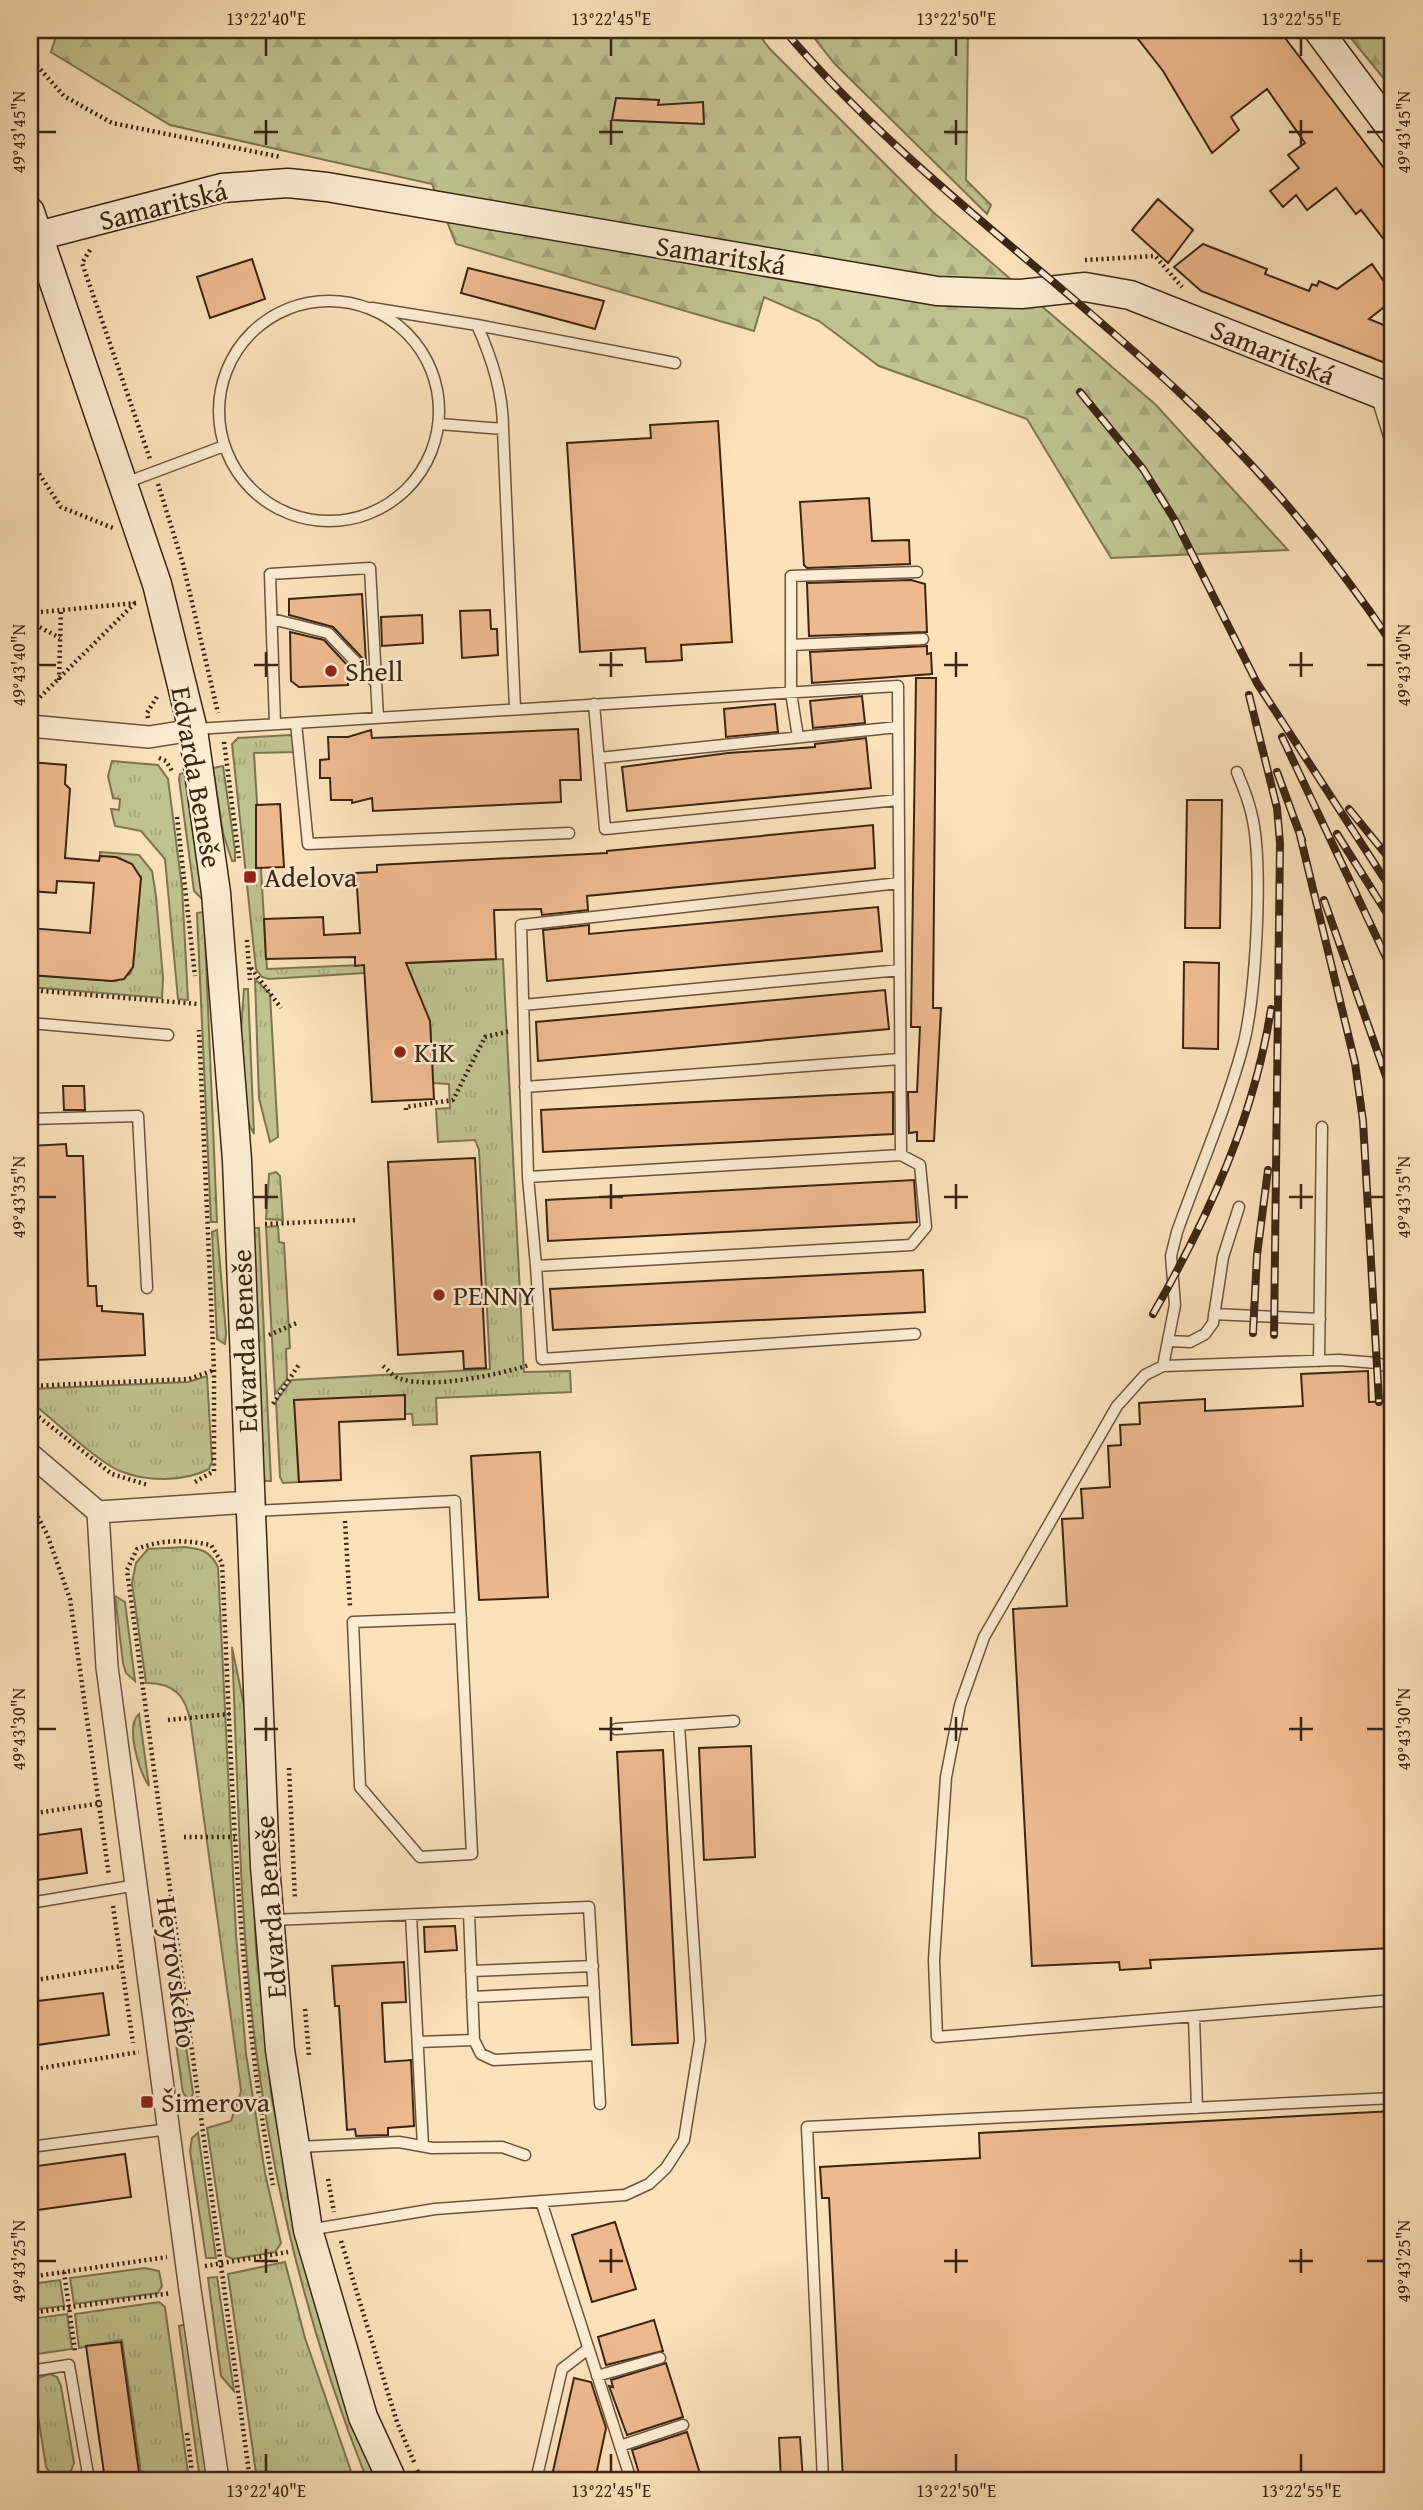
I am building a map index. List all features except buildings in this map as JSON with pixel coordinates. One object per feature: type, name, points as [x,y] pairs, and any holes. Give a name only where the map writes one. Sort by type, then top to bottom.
[{"type":"street","points":[[1318,30],[1393,131]]},
{"type":"street","name":"Samaritská","points":[[33,229],[222,188],[288,183],[327,187],[937,290],[993,294],[1105,288],[1130,295],[1384,395]]},
{"type":"street","name":"Edvarda Beneše","points":[[33,229],[157,584],[193,730],[218,917],[240,1225],[269,1920],[280,2050],[308,2230],[363,2417],[392,2480]]},
{"type":"street","points":[[30,726],[149,745],[193,730]]},
{"type":"street","points":[[30,1454],[98,1512],[250,1507]]},
{"type":"street","name":"Heyrovského","points":[[98,1512],[107,1667],[187,2271],[218,2480]]},
{"type":"lane","points":[[360,306],[395,323],[421,350],[437,386],[439,424],[429,460],[407,490],[376,511],[340,522],[303,519],[269,504],[241,480],[224,446],[218,413],[223,379],[238,348],[262,323],[292,307],[326,301],[360,306],[477,325],[676,363]]},
{"type":"lane","points":[[477,325],[490,354],[503,403],[514,709]]},
{"type":"lane","points":[[1384,395],[1393,449]]},
{"type":"lane","points":[[439,424],[503,429]]},
{"type":"lane","points":[[122,484],[224,446]]},
{"type":"lane","points":[[275,724],[270,574],[370,568],[378,718]]},
{"type":"lane","points":[[798,737],[791,693],[791,576],[917,572]]},
{"type":"lane","points":[[272,618],[327,633],[376,683]]},
{"type":"lane","points":[[791,645],[923,639]]},
{"type":"lane","points":[[193,730],[898,686],[901,1155]]},
{"type":"lane","points":[[594,704],[605,829],[898,800]]},
{"type":"lane","points":[[296,723],[308,844],[569,834]]},
{"type":"lane","points":[[598,758],[898,727]]},
{"type":"lane","points":[[1163,1366],[1174,1305],[1171,1256],[1177,1231],[1244,1043],[1257,919],[1252,814],[1237,772]]},
{"type":"lane","points":[[899,883],[521,925],[528,1177],[542,1359],[915,1334]]},
{"type":"lane","points":[[523,1006],[900,970]]},
{"type":"lane","points":[[30,1023],[168,1035]]},
{"type":"lane","points":[[526,1087],[900,1059]]},
{"type":"lane","points":[[30,1119],[138,1116],[147,1287]]},
{"type":"lane","points":[[1319,1361],[1322,1127]]},
{"type":"lane","points":[[528,1177],[901,1155],[920,1165],[926,1227],[911,1245],[536,1266]]},
{"type":"lane","points":[[1391,1163],[1393,1176]]},
{"type":"lane","points":[[1168,1341],[1190,1342],[1205,1334],[1214,1314],[1223,1257],[1239,1207]]},
{"type":"lane","points":[[1214,1314],[1320,1319]]},
{"type":"lane","points":[[1393,1369],[1377,1363],[1319,1361],[1163,1366],[1145,1375],[1117,1406],[985,1637],[960,1705],[947,1777],[934,1960],[937,2037],[1393,2000]]},
{"type":"lane","points":[[250,1507],[455,1501],[461,1618],[472,1854],[420,1857],[360,1787],[353,1622],[461,1618]]},
{"type":"lane","points":[[616,1728],[734,1721]]},
{"type":"lane","points":[[308,2230],[435,2209],[625,2195],[649,2185],[658,2176],[684,2140],[700,2040],[679,1725]]},
{"type":"lane","points":[[30,1903],[137,1885]]},
{"type":"lane","points":[[269,1920],[589,1908],[600,2104]]},
{"type":"lane","points":[[469,1913],[474,2040],[481,2054],[494,2060],[597,2054]]},
{"type":"lane","points":[[411,1915],[423,2146]]},
{"type":"lane","points":[[471,1971],[593,1966]]},
{"type":"lane","points":[[472,1997],[594,1991]]},
{"type":"lane","points":[[1194,2017],[1197,2108]]},
{"type":"lane","points":[[418,2042],[474,2040]]},
{"type":"lane","points":[[823,2480],[807,2127],[1393,2098]]},
{"type":"lane","points":[[30,2147],[170,2129]]},
{"type":"lane","points":[[295,2147],[398,2142],[423,2146],[502,2147],[526,2155]]},
{"type":"lane","points":[[541,2201],[631,2480]]},
{"type":"lane","points":[[536,2480],[562,2369],[588,2349]]},
{"type":"lane","points":[[597,2376],[660,2358]]},
{"type":"lane","points":[[30,2371],[69,2365],[89,2480]]},
{"type":"lane","points":[[620,2446],[683,2425]]},
{"type":"lane","points":[[30,2453],[34,2480]]},
{"type":"path","points":[[30,45],[33,61],[64,96],[112,123],[284,158]]},
{"type":"path","points":[[30,460],[61,507],[112,528],[116,540]]},
{"type":"path","points":[[132,590],[140,616]]},
{"type":"path","points":[[30,613],[136,603]]},
{"type":"path","points":[[30,709],[136,603]]},
{"type":"path","points":[[58,681],[61,610]]},
{"type":"path","points":[[30,622],[60,638]]},
{"type":"path","points":[[159,690],[147,713],[149,745],[166,761],[173,774]]},
{"type":"path","points":[[177,815],[198,1004],[214,1370],[214,1471],[198,1482],[187,1483]]},
{"type":"path","points":[[250,968],[281,1008]]},
{"type":"path","points":[[30,990],[198,1004]]},
{"type":"path","points":[[406,1111],[407,1107],[453,1100],[485,1037],[524,1027]]},
{"type":"path","points":[[208,1226],[357,1220]]},
{"type":"path","points":[[269,1335],[299,1322]]},
{"type":"path","points":[[383,1366],[400,1380],[459,1380],[498,1374],[542,1359]]},
{"type":"path","points":[[272,1404],[300,1363]]},
{"type":"path","points":[[30,1386],[189,1379],[214,1370]]},
{"type":"path","points":[[30,1410],[112,1474],[131,1483],[152,1486]]},
{"type":"path","points":[[30,1502],[47,1534],[70,1599],[136,2066]]},
{"type":"path","points":[[345,1506],[353,1622]]},
{"type":"path","points":[[188,1541],[157,1542],[138,1549],[127,1570],[250,2480]]},
{"type":"path","points":[[168,1720],[230,1714]]},
{"type":"path","points":[[30,1814],[125,1800]]},
{"type":"path","points":[[184,1837],[236,1837]]},
{"type":"path","points":[[30,1981],[147,1961]]},
{"type":"path","points":[[30,2070],[159,2049]]},
{"type":"path","points":[[30,2313],[69,2308],[220,2263],[288,2252]]},
{"type":"path","points":[[30,2277],[64,2272],[187,2271]]},
{"type":"path","points":[[64,2272],[75,2351],[69,2365]]},
{"type":"green space","points":[[58,30],[755,30],[770,49],[933,212],[1156,405],[1288,550],[1111,558],[1027,419],[879,366],[819,321],[764,297],[754,331],[456,244],[432,184],[170,125],[51,52]]},
{"type":"green space","points":[[808,30],[968,30],[966,180],[991,205],[987,214],[834,63]]},
{"type":"green space","points":[[1343,30],[1393,30],[1393,90],[1346,32]]},
{"type":"green space","points":[[293,737],[295,752],[254,753],[267,969],[503,959],[524,1372],[570,1371],[571,1392],[436,1398],[437,1424],[413,1425],[412,1414],[405,1414],[405,1396],[295,1401],[299,1482],[283,1483],[280,1477],[276,1401],[292,1380],[490,1369],[479,1150],[475,1140],[438,1142],[436,1109],[450,1108],[449,1084],[433,1083],[430,1021],[364,973],[269,979],[262,977],[256,969],[232,744],[238,738]]},
{"type":"green space","points":[[112,761],[158,765],[168,779],[182,887],[188,1000],[178,999],[165,859],[141,831],[115,826],[111,809],[119,810],[120,799],[113,798],[108,776]]},
{"type":"green space","points":[[223,766],[235,861],[232,861],[223,833],[213,768]]},
{"type":"green space","points":[[187,772],[203,900],[194,891],[179,779],[180,774]]},
{"type":"green space","points":[[100,852],[139,855],[152,871],[163,978],[162,998],[30,987],[30,975],[116,981],[130,974],[133,967],[141,876],[133,875],[120,863],[120,858],[100,856]]},
{"type":"green space","points":[[204,912],[217,1222],[211,1222],[197,913]]},
{"type":"green space","points":[[255,979],[270,994],[278,1137],[270,1142],[259,1098]]},
{"type":"green space","points":[[244,989],[248,989],[254,1134],[248,1120],[241,1084]]},
{"type":"green space","points":[[276,1172],[280,1176],[283,1220],[266,1219],[269,1174]]},
{"type":"green space","points":[[278,1226],[279,1242],[284,1243],[290,1348],[286,1349],[287,1379],[275,1394],[266,1227]]},
{"type":"green space","points":[[250,1228],[259,1228],[271,1481],[261,1481]]},
{"type":"green space","points":[[217,1230],[225,1344],[217,1339],[212,1232]]},
{"type":"green space","points":[[207,1376],[212,1461],[209,1469],[177,1478],[153,1479],[120,1471],[87,1449],[30,1401],[30,1389],[188,1382]]},
{"type":"green space","points":[[185,1547],[205,1552],[218,1567],[236,1935],[246,2054],[265,2173],[281,2243],[275,2252],[233,2259],[226,2256],[207,2128],[231,2121],[241,2091],[191,1724],[186,1706],[178,1693],[165,1685],[146,1683],[132,1583],[136,1563],[148,1549]]},
{"type":"green space","points":[[115,1596],[125,1602],[135,1681],[126,1673],[123,1663]]},
{"type":"green space","points":[[232,1647],[245,1710],[256,1949],[271,2093],[288,2183],[358,2435],[376,2480],[367,2480],[347,2428],[313,2322],[285,2214],[264,2104],[246,1949]]},
{"type":"green space","points":[[139,1714],[149,1786],[141,1771],[133,1738],[135,1720]]},
{"type":"green space","points":[[183,2027],[193,2093],[190,2101],[183,2093],[176,2044]]},
{"type":"green space","points":[[198,2133],[216,2258],[206,2258],[190,2151],[192,2138]]},
{"type":"green space","points":[[285,2262],[305,2338],[354,2480],[257,2480],[228,2274]]},
{"type":"green space","points":[[145,2268],[159,2271],[162,2286],[158,2293],[74,2304],[70,2278]]},
{"type":"green space","points":[[217,2277],[234,2391],[221,2376],[208,2278]]},
{"type":"green space","points":[[60,2280],[64,2306],[30,2310],[30,2284]]},
{"type":"green space","points":[[159,2302],[165,2307],[189,2480],[142,2480],[122,2340],[79,2348],[75,2314]]},
{"type":"green space","points":[[67,2314],[72,2349],[30,2355],[30,2319]]},
{"type":"green space","points":[[187,2324],[209,2480],[200,2480],[179,2326]]},
{"type":"green space","points":[[50,2374],[57,2377],[61,2386],[74,2463],[70,2473],[61,2478],[52,2475],[46,2467],[34,2390],[38,2378]]},
{"type":"railway","points":[[784,30],[877,128],[977,218],[1132,349],[1212,424],[1295,514],[1346,578],[1393,645]]},
{"type":"railway","points":[[1080,392],[1143,469],[1176,522],[1257,683],[1393,892]]},
{"type":"railway","points":[[1249,695],[1277,808],[1280,843],[1274,1335]]},
{"type":"railway","points":[[1282,737],[1393,972]]},
{"type":"railway","points":[[1277,772],[1302,840]]},
{"type":"railway","points":[[1349,809],[1393,863]]},
{"type":"railway","points":[[1299,831],[1355,1063],[1363,1121],[1379,1402]]},
{"type":"railway","points":[[1337,834],[1393,923]]},
{"type":"railway","points":[[1324,900],[1393,1096]]},
{"type":"railway","points":[[1153,1314],[1210,1204],[1241,1128],[1253,1089],[1271,1009]]},
{"type":"railway","points":[[1253,1333],[1257,1255],[1268,1170]]},
{"type":"place","name":"Shell","points":[[331,671]]},
{"type":"place","name":"Adelova","points":[[250,877]]},
{"type":"place","name":"KiK","points":[[400,1052]]},
{"type":"place","name":"PENNY","points":[[439,1295]]},
{"type":"place","name":"Šimerova","points":[[147,2102]]}]
